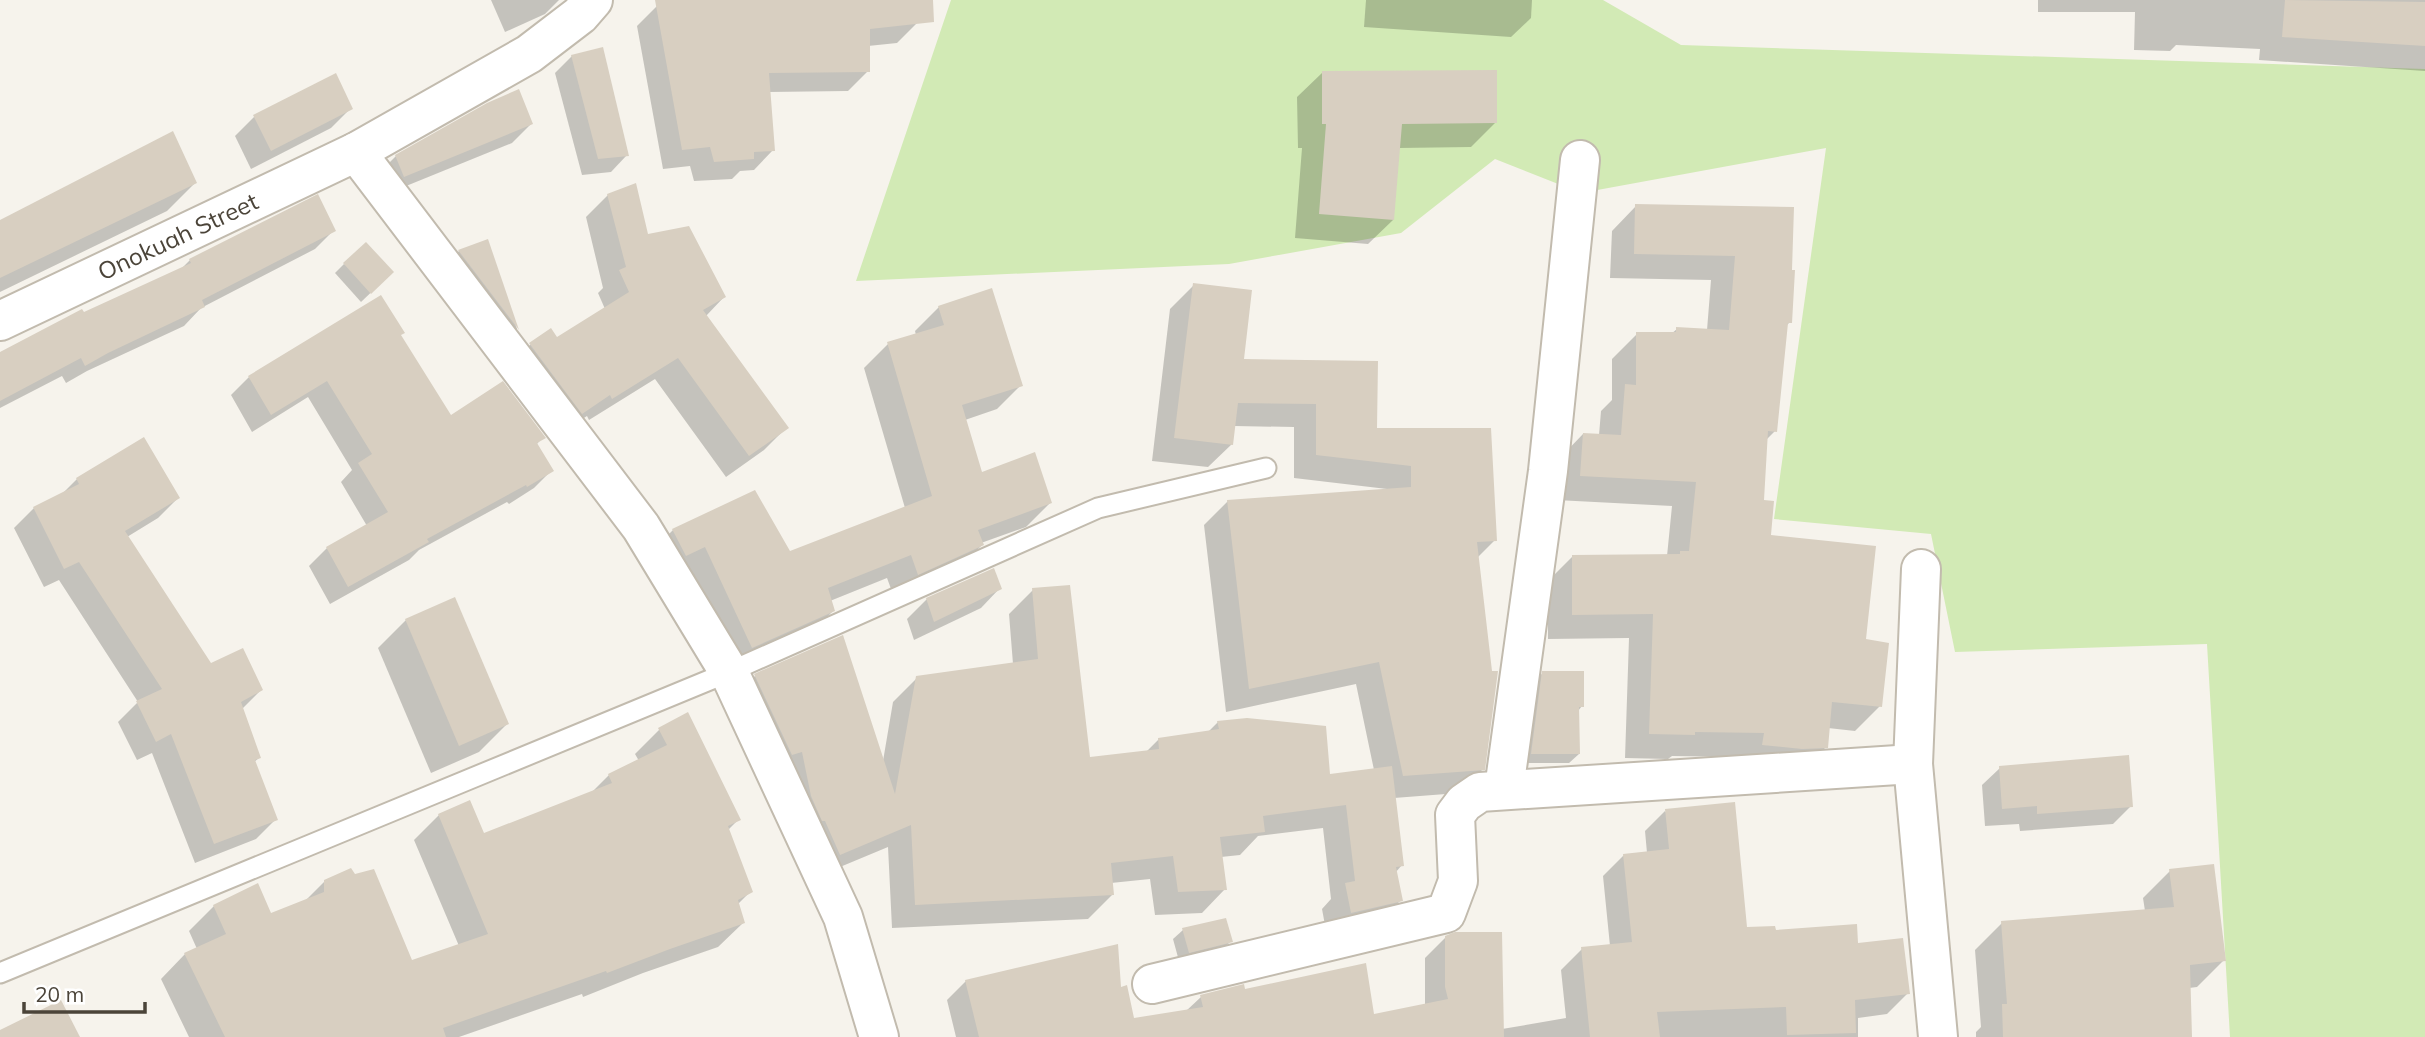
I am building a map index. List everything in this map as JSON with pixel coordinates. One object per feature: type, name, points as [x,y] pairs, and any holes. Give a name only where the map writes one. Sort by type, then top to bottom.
[{"type":"street","name":"Onokuah Street","points":[[0,321],[356,152],[529,54],[580,15],[593,0]]},
{"type":"street","points":[[356,152],[641,527],[729,672],[843,917],[879,1037]]},
{"type":"street","points":[[1504,789],[1548,471],[1580,160]]},
{"type":"street","points":[[1921,569],[1913,764],[1938,1037]]},
{"type":"street","points":[[1152,984],[1446,914],[1458,881],[1455,815],[1464,803],[1480,792],[1913,764]]},
{"type":"lane","points":[[0,973],[729,672],[1098,508],[1266,468]]},
{"type":"green space","points":[[951,0],[1603,0],[1681,45],[2425,69],[2425,1037],[2230,1037],[2207,644],[1955,652],[1931,534],[1774,519],[1826,148],[1581,193],[1495,159],[1401,233],[1229,264],[856,281]]},
{"type":"building","points":[[655,0],[933,0],[934,22],[870,29],[870,72],[769,73],[775,151],[754,152],[754,159],[714,162],[710,147],[682,150]]},
{"type":"building","points":[[2285,0],[2425,2],[2425,46],[2282,37]]},
{"type":"building","points":[[603,47],[629,156],[598,159],[571,55]]},
{"type":"building","points":[[1497,70],[1497,123],[1402,124],[1394,220],[1319,214],[1326,124],[1322,124],[1322,71]]},
{"type":"building","points":[[336,73],[353,109],[271,151],[253,115]]},
{"type":"building","points":[[519,89],[533,124],[404,177],[395,155],[487,103]]},
{"type":"building","points":[[173,131],[197,183],[0,278],[0,220]]},
{"type":"building","points":[[636,183],[648,234],[689,226],[726,297],[703,310],[789,428],[749,456],[678,358],[612,399],[610,395],[582,414],[529,343],[551,328],[557,337],[629,292],[619,270],[626,267],[607,194]]},
{"type":"building","points":[[318,194],[336,231],[202,300],[205,307],[85,366],[81,358],[0,401],[0,352],[82,309],[84,312],[191,263],[189,259]]},
{"type":"building","points":[[1635,204],[1794,207],[1792,323],[1788,323],[1777,432],[1768,431],[1764,500],[1774,501],[1771,535],[1876,546],[1866,639],[1889,643],[1882,707],[1832,702],[1828,748],[1802,749],[1762,745],[1764,733],[1649,734],[1653,614],[1572,615],[1572,555],[1680,554],[1680,551],[1689,551],[1696,482],[1580,476],[1583,433],[1621,435],[1625,384],[1636,385],[1636,332],[1676,332],[1676,327],[1729,330],[1735,256],[1634,254]]},
{"type":"building","points":[[488,239],[519,330],[458,250]]},
{"type":"building","points":[[366,242],[394,272],[371,294],[343,263]]},
{"type":"building","points":[[1193,283],[1252,290],[1244,359],[1378,361],[1377,428],[1491,428],[1497,541],[1477,542],[1492,671],[1498,671],[1485,770],[1403,776],[1379,662],[1249,689],[1227,500],[1411,487],[1411,466],[1316,455],[1316,404],[1238,403],[1233,445],[1174,438]]},
{"type":"building","points":[[992,288],[1023,386],[962,405],[982,472],[1035,452],[1052,503],[978,530],[984,545],[918,575],[911,555],[828,588],[835,611],[752,648],[705,547],[686,556],[672,529],[755,490],[790,551],[932,496],[887,342],[944,325],[938,306]]},
{"type":"building","points":[[381,295],[405,333],[401,335],[451,415],[503,381],[546,438],[537,443],[554,471],[427,539],[429,542],[348,587],[326,547],[388,512],[358,463],[372,454],[327,381],[271,415],[248,376]]},
{"type":"building","points":[[144,437],[180,498],[125,531],[211,663],[243,648],[263,690],[241,702],[261,758],[255,760],[278,820],[214,844],[171,734],[156,742],[136,701],[162,689],[79,562],[64,569],[33,507],[79,484],[76,478]]},
{"type":"building","points":[[994,568],[1002,589],[934,622],[926,598]]},
{"type":"building","points":[[1070,585],[1090,757],[1159,749],[1158,738],[1219,729],[1217,721],[1247,718],[1326,726],[1330,774],[1392,766],[1404,866],[1396,867],[1403,901],[1351,913],[1345,883],[1355,881],[1346,805],[1263,816],[1265,832],[1220,837],[1227,890],[1178,892],[1173,856],[1111,863],[1114,895],[915,905],[911,825],[840,855],[811,796],[802,752],[792,755],[754,674],[843,635],[895,794],[916,676],[1038,659],[1032,588]]},
{"type":"building","points":[[455,597],[509,724],[459,746],[405,619]]},
{"type":"building","points":[[1542,671],[1584,671],[1584,707],[1579,707],[1580,754],[1531,754]]},
{"type":"building","points":[[688,712],[741,820],[728,826],[753,892],[738,900],[745,923],[443,1028],[446,1037],[225,1037],[184,953],[226,934],[213,905],[258,883],[271,913],[324,892],[324,880],[351,868],[355,874],[374,869],[412,960],[488,934],[438,814],[470,800],[484,833],[612,783],[608,774],[667,745],[658,728]]},
{"type":"building","points":[[2129,755],[2133,807],[2037,814],[2037,806],[2002,809],[1999,766]]},
{"type":"building","points":[[1735,802],[1747,927],[1775,926],[1776,930],[1857,924],[1858,943],[1903,938],[1910,994],[1855,1000],[1856,1033],[1787,1035],[1786,1007],[1657,1012],[1660,1037],[1590,1037],[1581,947],[1632,942],[1623,854],[1669,849],[1665,809]]},
{"type":"building","points":[[2214,864],[2226,961],[2190,965],[2192,1037],[2003,1037],[2002,1004],[2007,1004],[2001,921],[2174,907],[2169,869]]},
{"type":"building","points":[[1226,918],[1233,942],[1189,953],[1182,928]]},
{"type":"building","points":[[1455,932],[1502,932],[1504,1037],[979,1037],[965,980],[1118,944],[1121,987],[1127,985],[1134,1018],[1203,1007],[1200,995],[1244,984],[1245,989],[1366,963],[1374,1014],[1448,999],[1445,987],[1445,936]]},
{"type":"building","points":[[61,1000],[80,1037],[0,1037],[0,1030]]}]
